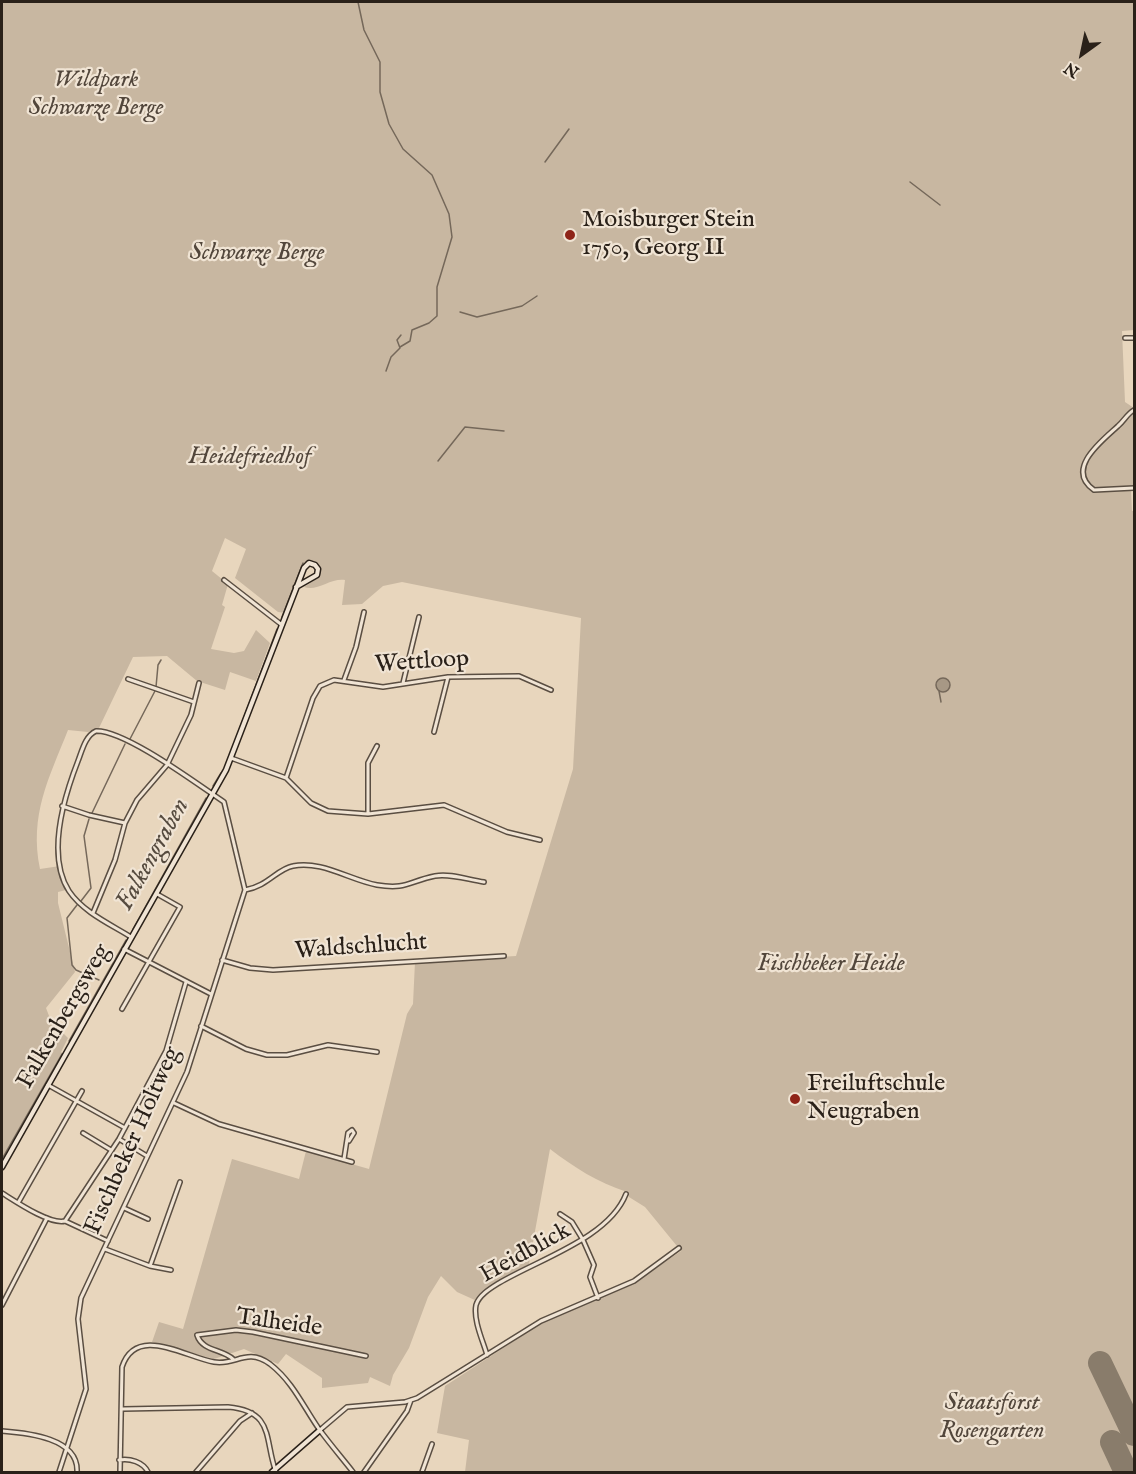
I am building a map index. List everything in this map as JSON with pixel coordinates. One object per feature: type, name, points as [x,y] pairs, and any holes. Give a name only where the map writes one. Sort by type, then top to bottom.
[{"type":"street","points":[[1125,338],[1134,338]]},
{"type":"street","points":[[1134,410],[1097,443],[1088,457],[1084,474],[1088,484],[1098,491],[1134,488]]},
{"type":"street","name":"Falkenbergsweg","points":[[2,1167],[231,758],[282,625],[297,587],[306,565],[311,563],[316,566],[318,572],[316,576],[297,587]]},
{"type":"street","points":[[224,580],[282,625]]},
{"type":"street","points":[[344,680],[356,647],[364,612]]},
{"type":"street","points":[[403,683],[419,617]]},
{"type":"street","name":"Wettloop","points":[[286,778],[316,692],[326,683],[344,680],[383,687],[447,677],[519,676],[551,690]]},
{"type":"street","points":[[434,732],[447,677]]},
{"type":"street","points":[[128,679],[194,702]]},
{"type":"street","points":[[93,913],[112,869],[125,823],[137,800],[167,765],[184,732],[199,683]]},
{"type":"street","points":[[131,937],[93,913],[74,897],[65,882],[58,840],[62,806],[86,742],[94,732],[101,731],[126,740],[227,805],[245,890],[264,885],[289,867],[299,865],[321,868],[376,885],[400,888],[440,875],[484,882]]},
{"type":"street","points":[[368,814],[368,763],[377,746]]},
{"type":"street","points":[[231,758],[286,778],[311,803],[328,812],[368,814],[444,805],[507,832],[540,840]]},
{"type":"street","points":[[62,806],[125,823]]},
{"type":"street","name":"Fischbeker Holtweg","points":[[59,1473],[86,1389],[78,1309],[147,1156],[174,1103],[245,890]]},
{"type":"street","points":[[122,1009],[180,908],[156,894]]},
{"type":"street","points":[[124,949],[211,994]]},
{"type":"street","name":"Waldschlucht","points":[[222,960],[269,970],[504,956]]},
{"type":"street","points":[[64,1221],[119,1139],[166,1051],[186,982]]},
{"type":"street","points":[[201,1026],[246,1049],[267,1055],[287,1055],[328,1045],[377,1052]]},
{"type":"street","points":[[47,1084],[125,1128]]},
{"type":"street","points":[[18,1203],[82,1090]]},
{"type":"street","points":[[174,1103],[219,1124],[352,1162]]},
{"type":"street","points":[[83,1133],[111,1150]]},
{"type":"street","points":[[119,1139],[147,1156]]},
{"type":"street","points":[[344,1159],[349,1141]]},
{"type":"street","points":[[150,1266],[180,1182]]},
{"type":"street","points":[[2,1194],[47,1218],[64,1221],[108,1240]]},
{"type":"street","name":"Heidblick","points":[[487,1355],[476,1312],[477,1302],[490,1289],[525,1268],[583,1240],[614,1215],[626,1194]]},
{"type":"street","points":[[124,1208],[148,1219]]},
{"type":"street","points":[[560,1214],[572,1221],[583,1240],[594,1265],[590,1277],[598,1298]]},
{"type":"street","points":[[2,1305],[47,1218]]},
{"type":"street","points":[[105,1248],[150,1266],[171,1270]]},
{"type":"street","points":[[274,1472],[347,1407],[411,1400],[541,1321],[634,1281],[679,1248]]},
{"type":"street","name":"Talheide","points":[[233,1359],[226,1353],[204,1346],[197,1335],[236,1330],[253,1332],[366,1356]]},
{"type":"street","points":[[120,1473],[122,1367],[130,1353],[139,1347],[175,1349],[214,1362],[250,1356],[261,1359],[290,1383],[320,1430],[353,1473]]},
{"type":"street","points":[[364,1473],[411,1400]]},
{"type":"street","points":[[123,1409],[236,1407],[252,1413],[266,1428],[274,1472]]},
{"type":"street","points":[[236,1407],[240,1421]]},
{"type":"street","points":[[196,1473],[240,1421],[252,1413]]},
{"type":"street","points":[[2,1431],[20,1432],[67,1447],[74,1455],[77,1473]]},
{"type":"street","points":[[422,1473],[432,1444]]},
{"type":"street","points":[[119,1460],[125,1459],[140,1463],[148,1473]]},
{"type":"green space","name":"Fischbeker Heide","points":[[2,2],[1134,2],[1134,330],[1122,331],[1125,402],[1134,408],[1134,489],[1131,489],[1132,511],[1134,511],[1134,1472],[465,1472],[469,1440],[437,1433],[445,1386],[543,1322],[629,1286],[681,1251],[645,1207],[629,1197],[627,1192],[587,1174],[550,1149],[529,1264],[489,1289],[477,1301],[457,1292],[441,1276],[428,1297],[409,1348],[393,1375],[390,1386],[370,1377],[368,1383],[322,1388],[322,1378],[286,1354],[278,1364],[244,1349],[214,1359],[152,1342],[159,1322],[183,1329],[232,1159],[299,1179],[306,1151],[369,1169],[407,1014],[413,1004],[415,962],[516,956],[573,769],[581,618],[402,582],[383,586],[362,604],[342,605],[345,580],[314,588],[304,587],[321,576],[314,562],[304,562],[285,613],[278,612],[235,578],[246,549],[225,538],[212,571],[228,584],[222,605],[225,607],[211,649],[234,653],[244,651],[256,630],[270,643],[256,681],[230,672],[225,690],[197,681],[167,656],[133,657],[99,728],[88,732],[68,730],[48,781],[39,814],[37,849],[40,869],[60,866],[66,890],[58,892],[58,903],[75,972],[46,1008],[51,1021],[68,1038],[61,1052],[63,1054],[2,1164]]},
{"type":"shaded area","points":[[940,678],[946,678],[950,685],[946,692],[940,692],[936,688],[936,682]]},
{"type":"waterway","points":[[358,2],[364,30],[380,62],[380,92],[389,124],[403,149],[432,175],[449,214],[452,237],[437,287],[437,316],[429,323],[412,330],[410,341],[400,347]]},
{"type":"waterway","points":[[545,162],[569,129]]},
{"type":"waterway","points":[[910,182],[940,205]]},
{"type":"waterway","points":[[460,312],[477,317],[522,306],[537,296]]},
{"type":"waterway","points":[[386,371],[391,357],[400,348],[397,340],[401,335]]},
{"type":"waterway","points":[[438,461],[465,427],[504,431]]},
{"type":"waterway","name":"Falkengraben","points":[[282,617],[303,563]]},
{"type":"waterway","name":"Falkengraben","points":[[235,741],[277,629]]},
{"type":"waterway","points":[[156,687],[158,665],[161,660]]},
{"type":"waterway","points":[[130,739],[156,689]]},
{"type":"waterway","points":[[939,691],[941,702]]},
{"type":"waterway","points":[[92,813],[125,744]]},
{"type":"waterway","name":"Falkengraben","points":[[227,762],[229,757]]},
{"type":"waterway","name":"Falkengraben","points":[[213,786],[221,773]]},
{"type":"waterway","name":"Falkengraben","points":[[133,929],[206,798]]},
{"type":"waterway","points":[[81,901],[91,888],[84,836],[89,819]]},
{"type":"waterway","points":[[77,905],[67,918],[72,965],[76,970],[99,980]]},
{"type":"waterway","name":"Falkengraben","points":[[69,1041],[126,940]]},
{"type":"waterway","name":"Falkengraben","points":[[2,1159],[62,1054]]},
{"type":"runway","points":[[1100,1363],[1134,1434]]},
{"type":"runway","points":[[1112,1442],[1126,1472]]},
{"type":"place","name":"Moisburger Stein 1750, Georg II","points":[[570,235]]},
{"type":"place","name":"Freiluftschule Neugraben","points":[[795,1099]]},
{"type":"park label","name":"Wildpark Schwarze Berge","points":[[96,95]]},
{"type":"park label","name":"Schwarze Berge","points":[[257,254]]},
{"type":"park label","name":"Heidefriedhof","points":[[250,458]]},
{"type":"park label","name":"Staatsforst Rosengarten","points":[[992,1418]]}]
